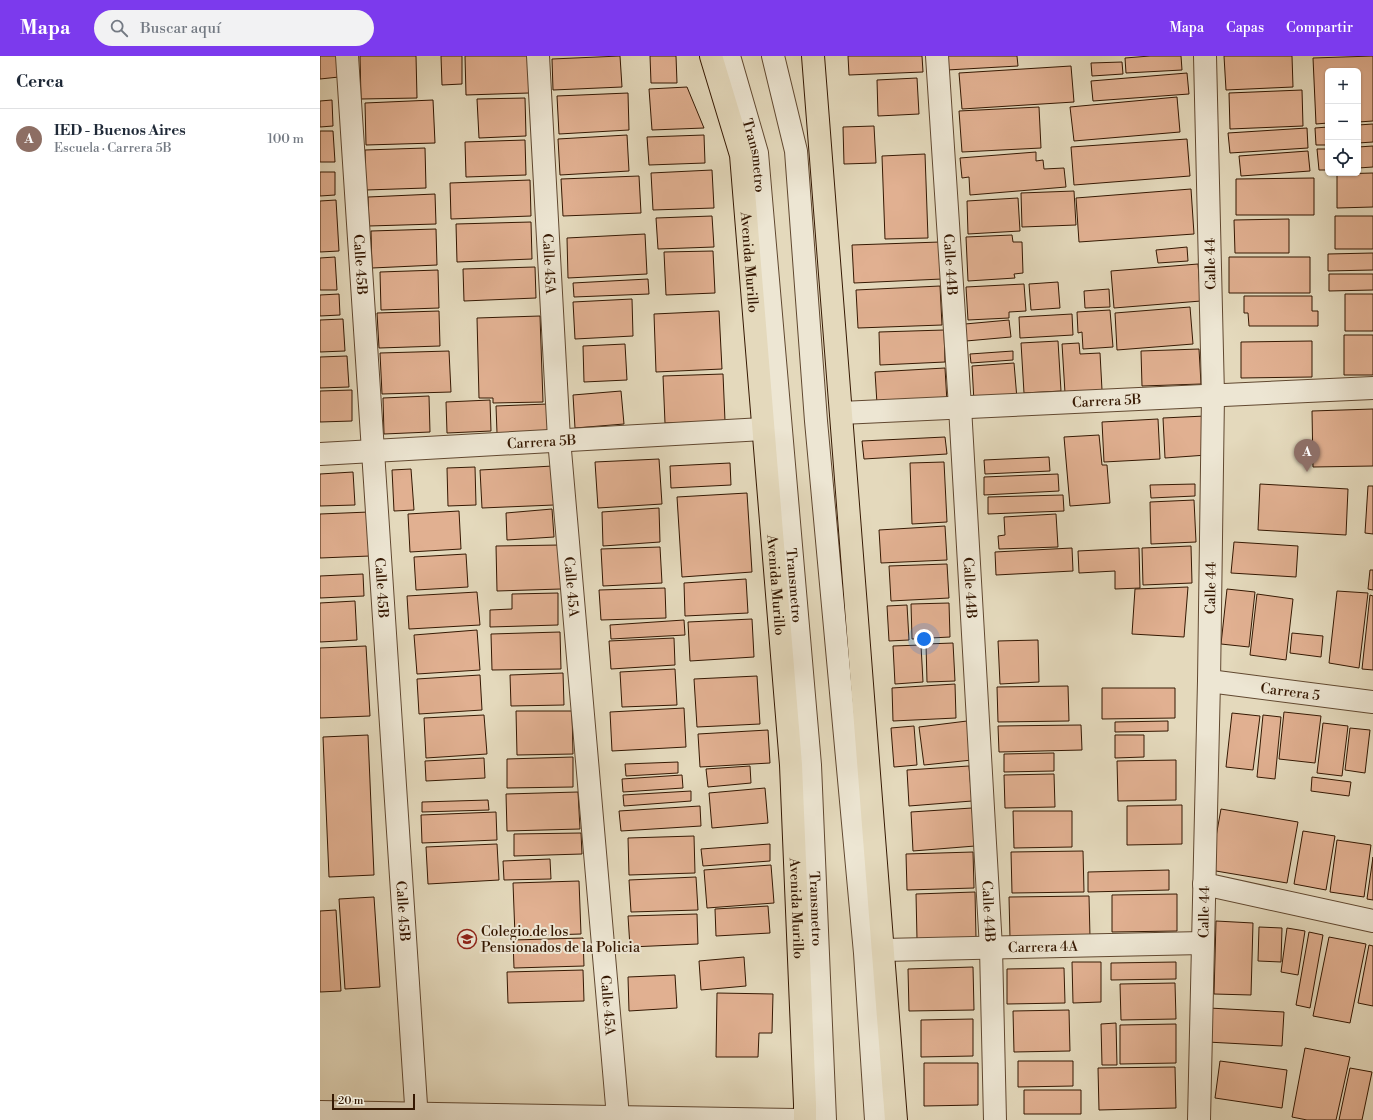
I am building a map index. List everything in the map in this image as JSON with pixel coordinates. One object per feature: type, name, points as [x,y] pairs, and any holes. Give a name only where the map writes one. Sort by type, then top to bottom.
[{"type":"main road","name":"Avenida Murillo","points":[[711,56],[741,155],[791,765],[805,1120]]},
{"type":"main road","points":[[813,56],[896,1120]]},
{"type":"street","name":"Calle 45B","points":[[347,56],[417,1117]]},
{"type":"street","name":"Calle 45A","points":[[538,56],[559,439],[618,1117]]},
{"type":"street","name":"Transmetro","points":[[729,56],[757,153],[810,765],[825,1120]]},
{"type":"street","points":[[774,56],[796,151],[816,421],[865,953],[876,1120]]},
{"type":"street","name":"Calle 44B","points":[[937,56],[960,407],[991,948],[996,1120]]},
{"type":"street","name":"Calle 44","points":[[1199,1120],[1209,681],[1213,395],[1205,56]]},
{"type":"street","name":"Carrera 5B","points":[[841,413],[1373,388]]},
{"type":"street","name":"Carrera 5B","points":[[320,454],[559,439],[763,429]]},
{"type":"street","name":"Carrera 5","points":[[1209,681],[1373,702]]},
{"type":"street","points":[[1204,884],[1373,921]]},
{"type":"street","name":"Carrera 4A","points":[[883,950],[1203,943]]},
{"type":"street","points":[[320,1112],[417,1117],[618,1117],[796,1120]]},
{"type":"building","points":[[320,56],[337,56],[339,77],[320,79]]},
{"type":"building","points":[[360,56],[416,56],[417,98],[361,99]]},
{"type":"building","points":[[441,56],[462,56],[462,84],[442,85]]},
{"type":"building","points":[[465,56],[528,56],[529,93],[466,95]]},
{"type":"building","points":[[620,56],[622,87],[553,90],[552,59]]},
{"type":"building","points":[[650,56],[676,56],[677,83],[651,83]]},
{"type":"building","points":[[848,56],[922,56],[923,72],[849,75]]},
{"type":"building","points":[[946,56],[1017,56],[1018,66],[947,70]]},
{"type":"building","points":[[1181,56],[1182,70],[1126,73],[1125,58]]},
{"type":"building","points":[[1224,56],[1292,56],[1293,87],[1226,90]]},
{"type":"building","points":[[1373,56],[1373,121],[1361,122],[1361,68],[1325,68],[1325,123],[1316,124],[1313,58]]},
{"type":"building","points":[[1122,62],[1123,74],[1092,76],[1091,63]]},
{"type":"building","points":[[1071,66],[1074,102],[962,109],[959,73]]},
{"type":"building","points":[[1187,73],[1189,94],[1093,101],[1091,81]]},
{"type":"building","points":[[917,78],[919,114],[878,116],[877,80]]},
{"type":"building","points":[[687,87],[704,128],[652,130],[649,89]]},
{"type":"building","points":[[1302,90],[1303,126],[1230,129],[1229,93]]},
{"type":"building","points":[[628,93],[629,130],[559,134],[557,96]]},
{"type":"building","points":[[1177,97],[1180,132],[1074,141],[1070,107]]},
{"type":"building","points":[[525,98],[526,136],[479,138],[477,99]]},
{"type":"building","points":[[332,100],[333,126],[320,127],[320,101]]},
{"type":"building","points":[[433,100],[435,143],[366,145],[365,103]]},
{"type":"building","points":[[1039,107],[1041,148],[962,152],[959,111]]},
{"type":"building","points":[[1373,124],[1373,142],[1361,143],[1361,125]]},
{"type":"building","points":[[874,126],[876,163],[844,164],[843,127]]},
{"type":"building","points":[[1325,127],[1325,145],[1316,145],[1315,128]]},
{"type":"building","points":[[1307,128],[1308,148],[1230,153],[1228,133]]},
{"type":"building","points":[[320,131],[333,131],[335,162],[320,162]]},
{"type":"building","points":[[627,135],[629,171],[560,175],[558,139]]},
{"type":"building","points":[[704,135],[705,163],[649,165],[647,137]]},
{"type":"building","points":[[1187,139],[1190,176],[1074,185],[1071,147]]},
{"type":"building","points":[[525,140],[526,175],[466,177],[465,142]]},
{"type":"building","points":[[1373,146],[1373,167],[1361,168],[1361,147]]},
{"type":"building","points":[[425,148],[426,188],[366,190],[365,150]]},
{"type":"building","points":[[1317,149],[1325,149],[1325,170],[1319,170]]},
{"type":"building","points":[[1308,151],[1310,171],[1241,176],[1239,156]]},
{"type":"building","points":[[1036,152],[1036,161],[1043,160],[1044,169],[1064,168],[1066,187],[970,195],[969,177],[962,178],[960,158]]},
{"type":"building","points":[[925,154],[928,238],[885,239],[882,156]]},
{"type":"building","points":[[712,170],[714,208],[653,210],[651,173]]},
{"type":"building","points":[[320,172],[335,172],[335,195],[320,196]]},
{"type":"building","points":[[1361,173],[1373,173],[1373,207],[1337,208],[1337,176],[1361,176]]},
{"type":"building","points":[[639,176],[641,213],[563,216],[561,179]]},
{"type":"building","points":[[1314,178],[1314,215],[1236,215],[1236,179]]},
{"type":"building","points":[[530,180],[531,216],[451,219],[450,183]]},
{"type":"building","points":[[1191,189],[1194,234],[1079,242],[1076,198]]},
{"type":"building","points":[[1074,191],[1076,225],[1022,227],[1021,193]]},
{"type":"building","points":[[435,194],[436,224],[369,226],[368,197]]},
{"type":"building","points":[[1018,198],[1020,231],[968,234],[967,201]]},
{"type":"building","points":[[336,200],[339,251],[320,252],[320,201]]},
{"type":"building","points":[[712,216],[714,247],[658,249],[656,218]]},
{"type":"building","points":[[1335,216],[1373,216],[1373,249],[1335,249]]},
{"type":"building","points":[[1289,219],[1289,253],[1235,253],[1234,220]]},
{"type":"building","points":[[531,222],[532,259],[457,262],[456,224]]},
{"type":"building","points":[[436,229],[437,265],[372,268],[371,231]]},
{"type":"building","points":[[645,234],[647,274],[568,278],[567,238]]},
{"type":"building","points":[[1012,235],[1013,242],[1022,242],[1023,273],[1014,274],[1015,278],[968,281],[966,237]]},
{"type":"building","points":[[940,242],[942,279],[854,283],[852,245]]},
{"type":"building","points":[[1187,247],[1188,261],[1158,263],[1156,250]]},
{"type":"building","points":[[713,251],[715,293],[666,295],[664,252]]},
{"type":"building","points":[[1373,253],[1373,270],[1328,271],[1328,254]]},
{"type":"building","points":[[335,257],[337,290],[320,290],[320,258]]},
{"type":"building","points":[[1229,257],[1310,257],[1310,293],[1229,293]]},
{"type":"building","points":[[1198,264],[1201,301],[1114,308],[1111,271]]},
{"type":"building","points":[[535,267],[536,298],[464,301],[463,269]]},
{"type":"building","points":[[438,270],[439,308],[381,310],[380,272]]},
{"type":"building","points":[[1329,274],[1373,274],[1373,290],[1329,291]]},
{"type":"building","points":[[648,279],[649,294],[574,297],[573,283]]},
{"type":"building","points":[[1058,282],[1060,308],[1031,310],[1029,284]]},
{"type":"building","points":[[1024,284],[1026,311],[1009,312],[1009,318],[968,320],[966,287]]},
{"type":"building","points":[[940,286],[942,325],[858,328],[856,290]]},
{"type":"building","points":[[1109,289],[1110,307],[1085,308],[1084,291]]},
{"type":"building","points":[[339,294],[340,315],[320,316],[320,295]]},
{"type":"building","points":[[1345,294],[1373,294],[1373,331],[1345,331]]},
{"type":"building","points":[[1244,296],[1312,296],[1312,311],[1318,311],[1318,326],[1249,326],[1248,313],[1244,313]]},
{"type":"building","points":[[632,299],[633,336],[575,339],[573,302]]},
{"type":"building","points":[[1190,307],[1193,344],[1117,350],[1115,313]]},
{"type":"building","points":[[1110,310],[1113,347],[1083,349],[1082,332],[1078,333],[1077,312]]},
{"type":"building","points":[[439,311],[440,346],[379,348],[377,313]]},
{"type":"building","points":[[719,311],[722,369],[656,372],[654,314]]},
{"type":"building","points":[[1072,314],[1073,335],[1020,338],[1019,317]]},
{"type":"building","points":[[540,316],[543,402],[493,403],[493,398],[479,398],[477,318]]},
{"type":"building","points":[[343,319],[345,351],[320,352],[320,320]]},
{"type":"building","points":[[1009,320],[1011,337],[966,341],[965,324]]},
{"type":"building","points":[[944,330],[945,362],[880,365],[879,332]]},
{"type":"building","points":[[1344,335],[1373,335],[1373,375],[1344,375]]},
{"type":"building","points":[[1058,341],[1061,391],[1024,393],[1021,343]]},
{"type":"building","points":[[1312,341],[1312,377],[1241,378],[1241,342]]},
{"type":"building","points":[[1079,343],[1080,354],[1100,353],[1102,390],[1065,393],[1062,344]]},
{"type":"building","points":[[625,344],[627,380],[584,382],[583,346]]},
{"type":"building","points":[[1199,349],[1201,384],[1142,386],[1141,351]]},
{"type":"building","points":[[449,351],[451,392],[382,394],[380,353]]},
{"type":"building","points":[[1013,351],[1013,360],[971,363],[970,354]]},
{"type":"building","points":[[347,356],[349,387],[320,388],[320,357]]},
{"type":"building","points":[[1014,363],[1017,399],[974,402],[972,366]]},
{"type":"building","points":[[945,368],[947,402],[877,404],[875,372]]},
{"type":"building","points":[[723,374],[725,421],[665,423],[663,376]]},
{"type":"building","points":[[352,390],[352,421],[320,422],[320,391]]},
{"type":"building","points":[[621,391],[624,424],[575,428],[573,395]]},
{"type":"building","points":[[429,396],[430,432],[384,434],[383,398]]},
{"type":"building","points":[[490,400],[491,431],[447,433],[446,402]]},
{"type":"building","points":[[548,404],[549,431],[497,433],[496,406]]},
{"type":"building","points":[[1373,409],[1373,466],[1313,467],[1312,411]]},
{"type":"building","points":[[1205,416],[1207,455],[1165,458],[1163,418]]},
{"type":"building","points":[[1158,419],[1160,459],[1104,462],[1102,422]]},
{"type":"building","points":[[1099,435],[1102,465],[1107,465],[1110,503],[1070,506],[1064,437]]},
{"type":"building","points":[[945,437],[947,454],[864,459],[862,441]]},
{"type":"building","points":[[1049,457],[1050,471],[985,474],[984,460]]},
{"type":"building","points":[[659,459],[662,504],[598,508],[595,462]]},
{"type":"building","points":[[944,462],[947,522],[912,524],[910,463]]},
{"type":"building","points":[[730,463],[731,485],[671,488],[670,466]]},
{"type":"building","points":[[553,466],[554,505],[482,508],[480,470]]},
{"type":"building","points":[[475,467],[476,505],[448,506],[447,468]]},
{"type":"building","points":[[411,469],[414,510],[394,511],[392,470]]},
{"type":"building","points":[[353,472],[355,505],[320,506],[320,474]]},
{"type":"building","points":[[1058,474],[1059,491],[984,495],[984,477]]},
{"type":"building","points":[[1195,484],[1195,496],[1151,498],[1150,485]]},
{"type":"building","points":[[1260,484],[1348,489],[1346,535],[1258,530]]},
{"type":"building","points":[[1368,486],[1373,486],[1373,534],[1365,533]]},
{"type":"building","points":[[747,493],[752,572],[682,577],[677,497]]},
{"type":"building","points":[[1063,495],[1064,511],[988,514],[988,497]]},
{"type":"building","points":[[1194,500],[1196,542],[1151,544],[1150,502]]},
{"type":"building","points":[[659,508],[660,542],[603,546],[602,512]]},
{"type":"building","points":[[552,509],[554,537],[507,540],[506,513]]},
{"type":"building","points":[[459,511],[461,549],[410,552],[408,514]]},
{"type":"building","points":[[369,512],[370,556],[320,558],[320,514]]},
{"type":"building","points":[[1056,514],[1058,547],[999,549],[998,536],[1005,535],[1004,517]]},
{"type":"building","points":[[945,526],[947,560],[881,563],[879,530]]},
{"type":"building","points":[[1234,542],[1298,546],[1296,577],[1231,573]]},
{"type":"building","points":[[560,545],[561,589],[497,591],[496,546]]},
{"type":"building","points":[[1191,546],[1192,583],[1143,585],[1142,548]]},
{"type":"building","points":[[660,547],[662,583],[603,586],[601,549]]},
{"type":"building","points":[[1072,548],[1073,571],[996,575],[995,552]]},
{"type":"building","points":[[1139,548],[1140,588],[1115,589],[1115,571],[1079,573],[1078,551]]},
{"type":"building","points":[[466,554],[468,587],[416,590],[414,557]]},
{"type":"building","points":[[947,564],[949,598],[891,601],[889,566]]},
{"type":"building","points":[[1370,570],[1373,570],[1373,590],[1368,589]]},
{"type":"building","points":[[363,574],[364,596],[320,598],[320,576]]},
{"type":"building","points":[[746,579],[748,613],[685,616],[684,583]]},
{"type":"building","points":[[1188,587],[1184,637],[1132,634],[1135,589]]},
{"type":"building","points":[[665,588],[666,618],[601,620],[599,590]]},
{"type":"building","points":[[1227,589],[1255,592],[1249,647],[1221,644]]},
{"type":"building","points":[[1337,591],[1368,593],[1359,668],[1329,663]]},
{"type":"building","points":[[477,592],[480,625],[409,629],[407,596]]},
{"type":"building","points":[[558,593],[558,625],[490,627],[490,610],[512,609],[512,594]]},
{"type":"building","points":[[1257,594],[1293,599],[1286,660],[1250,655]]},
{"type":"building","points":[[1370,595],[1373,596],[1373,670],[1362,669]]},
{"type":"building","points":[[355,601],[357,640],[320,642],[320,603]]},
{"type":"building","points":[[949,603],[950,637],[912,639],[911,604]]},
{"type":"building","points":[[907,605],[909,640],[889,641],[887,606]]},
{"type":"building","points":[[752,619],[754,657],[690,661],[688,622]]},
{"type":"building","points":[[684,620],[685,635],[611,639],[610,625]]},
{"type":"building","points":[[477,630],[480,670],[417,674],[414,635]]},
{"type":"building","points":[[560,632],[561,669],[492,670],[491,634]]},
{"type":"building","points":[[1292,633],[1323,636],[1321,657],[1290,653]]},
{"type":"building","points":[[674,638],[675,665],[611,669],[609,641]]},
{"type":"building","points":[[1038,640],[1039,682],[1000,684],[998,641]]},
{"type":"building","points":[[953,643],[955,681],[927,682],[926,644]]},
{"type":"building","points":[[921,645],[923,682],[895,684],[893,646]]},
{"type":"building","points":[[366,646],[370,716],[320,718],[320,648]]},
{"type":"building","points":[[675,669],[677,705],[622,707],[620,672]]},
{"type":"building","points":[[563,673],[564,705],[511,706],[510,675]]},
{"type":"building","points":[[480,675],[482,710],[419,714],[417,679]]},
{"type":"building","points":[[757,676],[760,724],[697,727],[694,679]]},
{"type":"building","points":[[955,684],[956,718],[893,721],[892,688]]},
{"type":"building","points":[[1068,686],[1069,721],[998,722],[997,687]]},
{"type":"building","points":[[1102,688],[1175,688],[1175,718],[1102,719]]},
{"type":"building","points":[[684,708],[686,747],[612,751],[610,712]]},
{"type":"building","points":[[516,711],[572,711],[573,754],[517,755]]},
{"type":"building","points":[[1284,712],[1321,716],[1315,763],[1279,759]]},
{"type":"building","points":[[1232,713],[1260,716],[1253,770],[1226,767]]},
{"type":"building","points":[[484,715],[487,754],[426,758],[424,718]]},
{"type":"building","points":[[1263,715],[1281,717],[1275,779],[1257,777]]},
{"type":"building","points":[[967,721],[972,760],[924,765],[919,727]]},
{"type":"building","points":[[1168,721],[1168,731],[1115,732],[1115,722]]},
{"type":"building","points":[[1323,723],[1348,726],[1342,776],[1317,773]]},
{"type":"building","points":[[1081,725],[1082,750],[999,752],[998,726]]},
{"type":"building","points":[[914,726],[917,765],[894,767],[891,728]]},
{"type":"building","points":[[1350,728],[1370,730],[1365,773],[1345,770]]},
{"type":"building","points":[[768,730],[770,763],[700,767],[698,734]]},
{"type":"building","points":[[368,735],[374,875],[329,877],[323,737]]},
{"type":"building","points":[[1115,735],[1144,735],[1144,757],[1115,758]]},
{"type":"building","points":[[1054,753],[1054,771],[1004,772],[1004,754]]},
{"type":"building","points":[[573,757],[573,787],[507,788],[507,759]]},
{"type":"building","points":[[484,758],[485,778],[426,781],[425,761]]},
{"type":"building","points":[[1176,760],[1176,800],[1118,801],[1117,761]]},
{"type":"building","points":[[678,762],[678,773],[626,776],[625,764]]},
{"type":"building","points":[[750,766],[751,783],[708,787],[706,769]]},
{"type":"building","points":[[969,766],[972,801],[909,806],[907,770]]},
{"type":"building","points":[[1054,774],[1055,807],[1005,808],[1004,775]]},
{"type":"building","points":[[682,775],[683,788],[623,792],[622,779]]},
{"type":"building","points":[[1312,777],[1351,782],[1349,796],[1311,791]]},
{"type":"building","points":[[765,788],[768,823],[712,828],[709,793]]},
{"type":"building","points":[[691,791],[691,801],[624,806],[623,795]]},
{"type":"building","points":[[578,792],[580,829],[507,831],[506,794]]},
{"type":"building","points":[[488,800],[489,810],[422,812],[422,802]]},
{"type":"building","points":[[1182,805],[1182,844],[1127,845],[1127,806]]},
{"type":"building","points":[[700,806],[701,826],[621,831],[619,811]]},
{"type":"building","points":[[972,808],[975,846],[913,851],[911,812]]},
{"type":"building","points":[[1221,809],[1298,822],[1287,883],[1210,870]]},
{"type":"building","points":[[1013,811],[1072,811],[1072,847],[1014,848]]},
{"type":"building","points":[[496,812],[497,840],[422,843],[421,815]]},
{"type":"building","points":[[1303,831],[1335,836],[1326,890],[1294,884]]},
{"type":"building","points":[[581,833],[582,854],[514,856],[514,834]]},
{"type":"building","points":[[694,836],[695,873],[629,875],[628,838]]},
{"type":"building","points":[[1337,840],[1371,845],[1364,897],[1330,892]]},
{"type":"building","points":[[497,844],[499,880],[428,884],[426,847]]},
{"type":"building","points":[[770,844],[770,861],[703,866],[701,849]]},
{"type":"building","points":[[1083,851],[1084,892],[1012,893],[1011,852]]},
{"type":"building","points":[[973,852],[974,888],[907,890],[906,854]]},
{"type":"building","points":[[1373,857],[1373,900],[1367,899]]},
{"type":"building","points":[[550,859],[551,879],[504,880],[503,861]]},
{"type":"building","points":[[771,865],[774,903],[707,908],[704,870]]},
{"type":"building","points":[[1169,870],[1169,890],[1088,892],[1088,872]]},
{"type":"building","points":[[696,877],[698,910],[631,912],[629,880]]},
{"type":"building","points":[[579,881],[581,934],[515,936],[513,883]]},
{"type":"building","points":[[975,892],[976,938],[917,939],[916,894]]},
{"type":"building","points":[[1177,894],[1177,931],[1112,932],[1112,895]]},
{"type":"building","points":[[1089,896],[1090,937],[1010,938],[1009,897]]},
{"type":"building","points":[[374,897],[380,987],[345,989],[339,899]]},
{"type":"building","points":[[768,906],[770,933],[716,936],[715,909]]},
{"type":"building","points":[[336,910],[341,991],[320,992],[320,911]]},
{"type":"building","points":[[697,914],[698,944],[630,947],[628,916]]},
{"type":"building","points":[[1216,921],[1253,923],[1251,995],[1214,994]]},
{"type":"building","points":[[1259,927],[1282,928],[1281,962],[1258,961]]},
{"type":"building","points":[[1287,928],[1305,931],[1298,975],[1281,972]]},
{"type":"building","points":[[1309,932],[1323,935],[1310,1008],[1296,1005]]},
{"type":"building","points":[[1329,937],[1366,944],[1350,1023],[1313,1016]]},
{"type":"building","points":[[583,938],[584,966],[514,968],[513,940]]},
{"type":"building","points":[[1369,945],[1373,946],[1373,1006],[1358,1003]]},
{"type":"building","points":[[744,957],[746,986],[701,990],[699,961]]},
{"type":"building","points":[[1072,962],[1101,962],[1101,1002],[1073,1003]]},
{"type":"building","points":[[1176,962],[1176,979],[1111,980],[1111,963]]},
{"type":"building","points":[[973,967],[974,1010],[909,1011],[908,969]]},
{"type":"building","points":[[1064,968],[1065,1003],[1007,1004],[1007,969]]},
{"type":"building","points":[[583,970],[584,1001],[508,1003],[507,972]]},
{"type":"building","points":[[675,975],[677,1008],[629,1011],[628,977]]},
{"type":"building","points":[[1175,983],[1176,1019],[1121,1020],[1120,984]]},
{"type":"building","points":[[717,993],[773,994],[772,1033],[759,1033],[758,1057],[716,1057]]},
{"type":"building","points":[[1209,1008],[1284,1012],[1282,1046],[1207,1042]]},
{"type":"building","points":[[1069,1010],[1070,1051],[1014,1052],[1013,1011]]},
{"type":"building","points":[[973,1019],[973,1056],[921,1057],[921,1020]]},
{"type":"building","points":[[1116,1023],[1117,1065],[1102,1065],[1101,1024]]},
{"type":"building","points":[[1176,1024],[1176,1063],[1120,1064],[1120,1025]]},
{"type":"building","points":[[1305,1048],[1350,1057],[1336,1120],[1307,1120],[1292,1117]]},
{"type":"building","points":[[1018,1061],[1073,1061],[1073,1086],[1018,1087]]},
{"type":"building","points":[[1220,1061],[1287,1070],[1282,1108],[1215,1098]]},
{"type":"building","points":[[924,1063],[978,1063],[978,1105],[924,1106]]},
{"type":"building","points":[[1175,1067],[1176,1108],[1099,1110],[1098,1068]]},
{"type":"building","points":[[1350,1068],[1372,1072],[1362,1120],[1339,1120]]},
{"type":"building","points":[[1024,1090],[1081,1090],[1081,1114],[1024,1114]]},
{"type":"place","name":"IED - Buenos Aires","points":[[1307,472]]},
{"type":"place","name":"Colegio de los Pensionados de la Policia","points":[[467,939]]}]
